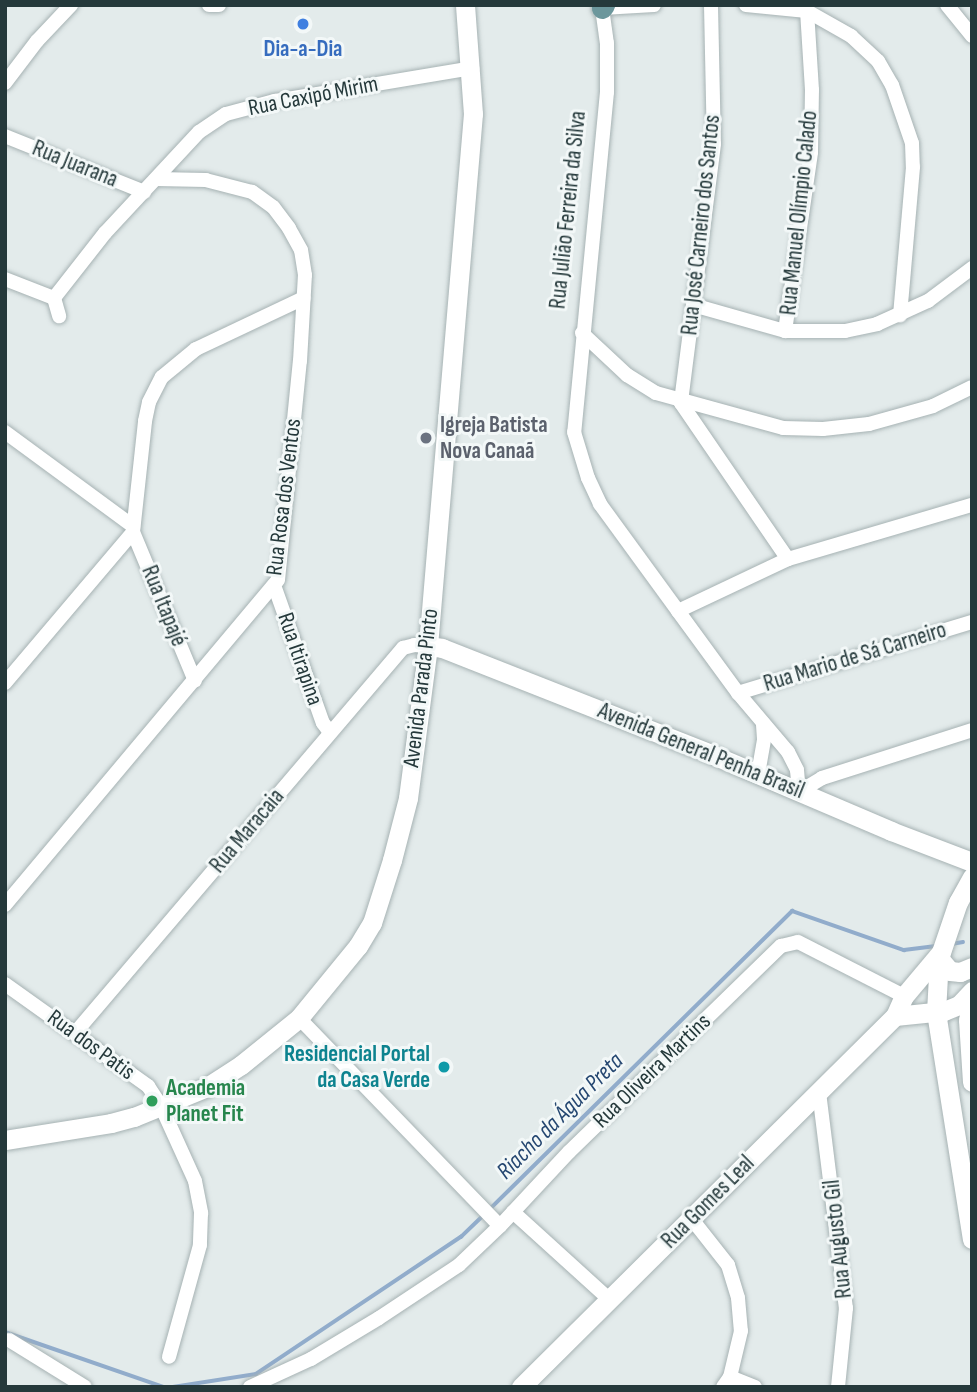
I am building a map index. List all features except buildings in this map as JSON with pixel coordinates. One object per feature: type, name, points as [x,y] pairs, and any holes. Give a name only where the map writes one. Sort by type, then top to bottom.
[{"type":"main road","name":"Avenida Parada Pinto","points":[[5,1140],[111,1124],[207,1087],[241,1065],[299,1018],[358,946],[372,923],[408,798],[428,646],[473,114],[472,68],[465,5]]},
{"type":"main road","name":"Avenida General Penha Brasil","points":[[428,646],[442,648],[972,862]]},
{"type":"main road","points":[[972,877],[958,902],[940,955],[936,1012],[972,1239]]},
{"type":"main road","points":[[940,955],[950,971],[960,972],[972,967]]},
{"type":"main road","name":"Rua Gomes Leal","points":[[521,1387],[895,1016],[904,996],[940,955]]},
{"type":"main road","points":[[895,1016],[936,1012],[959,1005],[972,992]]},
{"type":"main road","points":[[972,992],[968,1020],[972,1082]]},
{"type":"street","points":[[5,83],[37,41],[71,5]]},
{"type":"street","points":[[209,5],[219,5]]},
{"type":"street","points":[[603,6],[654,5]]},
{"type":"street","name":"Rua José Carneiro dos Santos","points":[[681,403],[714,144],[711,5]]},
{"type":"street","points":[[746,5],[807,11],[851,36],[878,61],[892,85],[912,143],[913,167],[900,315]]},
{"type":"street","points":[[947,5],[972,36]]},
{"type":"street","name":"Rua Julião Ferreira da Silva","points":[[603,6],[607,43],[607,92],[582,333],[642,386],[681,403],[783,428],[823,429],[869,424],[933,406],[972,387]]},
{"type":"street","name":"Rua Manuel Olímpio Calado","points":[[785,331],[811,152],[812,90],[807,11]]},
{"type":"street","name":"Rua Caxipó Mirim","points":[[54,298],[104,233],[199,132],[226,114],[275,101],[472,68]]},
{"type":"street","name":"Rua Juarana","points":[[5,136],[144,192]]},
{"type":"street","name":"Rua Rosa dos Ventos","points":[[5,905],[278,580],[304,298],[305,275],[301,250],[273,207],[252,192],[194,179],[156,179]]},
{"type":"street","points":[[693,305],[785,331],[845,331],[877,324],[900,315],[928,301],[972,268]]},
{"type":"street","points":[[5,279],[54,298],[60,316]]},
{"type":"street","points":[[5,683],[133,529],[145,421],[149,402],[162,377],[176,362],[196,349],[304,298]]},
{"type":"street","points":[[582,333],[574,432],[579,456],[600,504],[738,693],[788,752],[797,770],[799,792],[822,778],[972,730]]},
{"type":"street","points":[[681,403],[788,559]]},
{"type":"street","points":[[5,432],[133,529]]},
{"type":"street","points":[[678,611],[788,559],[970,511]]},
{"type":"street","name":"Rua Itapajé","points":[[133,529],[195,681]]},
{"type":"street","name":"Rua Itirapina","points":[[274,585],[323,723],[329,731]]},
{"type":"street","name":"Rua Mario de Sá Carneiro","points":[[738,693],[972,622]]},
{"type":"street","name":"Rua Maracaia","points":[[75,1033],[329,731],[403,648],[414,645],[428,646]]},
{"type":"street","points":[[758,774],[764,739],[763,723]]},
{"type":"street","name":"Rua Oliveira Martins","points":[[500,1226],[569,1152],[772,953],[789,942],[798,942],[904,996]]},
{"type":"street","name":"Rua dos Patis","points":[[5,984],[148,1086],[161,1106],[195,1181],[201,1213],[200,1245],[169,1356]]},
{"type":"street","points":[[250,1387],[311,1359],[379,1318],[444,1276],[500,1226],[299,1018]]},
{"type":"street","name":"Rua Augusto Gil","points":[[819,1092],[846,1308],[838,1387]]},
{"type":"street","points":[[513,1212],[609,1299]]},
{"type":"street","points":[[691,1218],[727,1265],[738,1298],[741,1331],[726,1382],[755,1387]]},
{"type":"street","points":[[9,1340],[85,1387]]},
{"type":"waterway","name":"Riacho da Água Preta","points":[[489,1210],[792,911],[904,950],[936,946]]},
{"type":"waterway","name":"Riacho da Água Preta","points":[[951,944],[963,942]]},
{"type":"waterway","name":"Riacho da Água Preta","points":[[173,1387],[256,1374],[461,1237],[483,1216]]},
{"type":"waterway","name":"Riacho da Água Preta","points":[[5,1332],[164,1387]]},
{"type":"place","name":"Dia-a-Dia","points":[[303,24]]},
{"type":"place","name":"Igreja Batista Nova Canaã","points":[[426,438]]},
{"type":"place","name":"Residencial Portal da Casa Verde","points":[[444,1067]]},
{"type":"place","name":"Academia Planet Fit","points":[[152,1101]]}]
